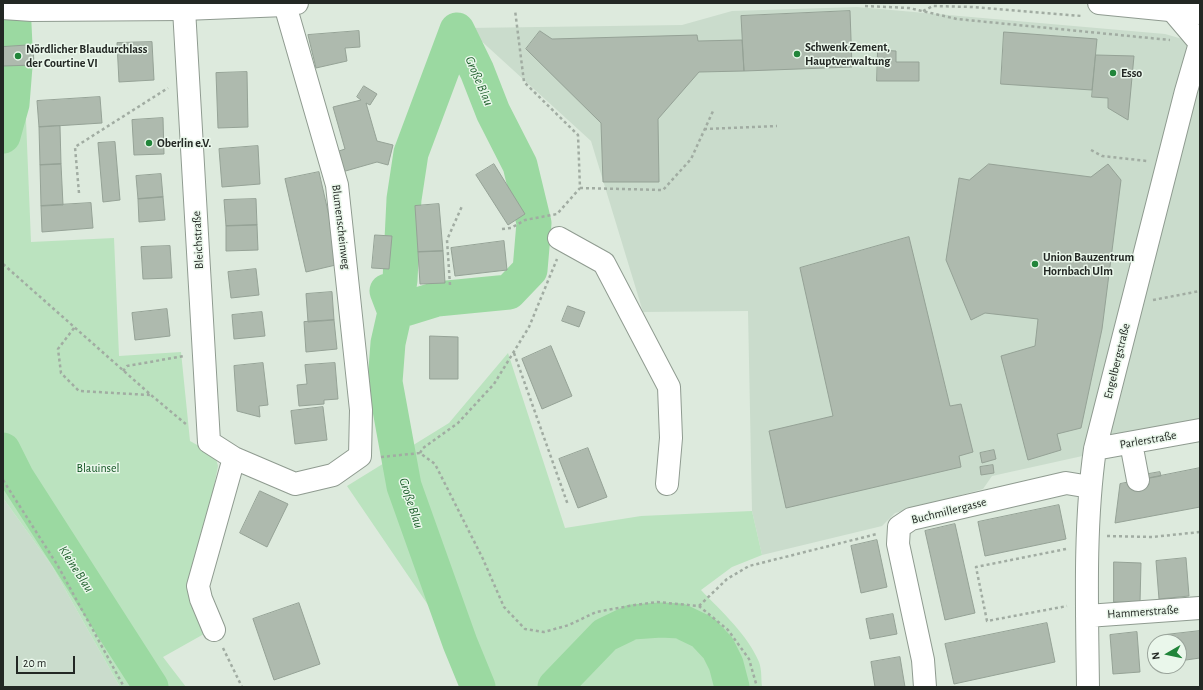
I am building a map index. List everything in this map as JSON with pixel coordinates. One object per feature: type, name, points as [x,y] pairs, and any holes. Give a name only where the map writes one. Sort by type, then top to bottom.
[{"type":"main road","points":[[3,16],[291,4]]},
{"type":"main road","name":"Blumenscheinweg","points":[[291,4],[337,185],[361,410],[370,457]]},
{"type":"main road","points":[[3,8],[32,14]]},
{"type":"main road","name":"Bleichstraße","points":[[184,9],[209,442]]},
{"type":"main road","points":[[1094,10],[1172,10],[1200,12]]},
{"type":"main road","points":[[1172,10],[1200,43]]},
{"type":"main road","name":"Engelbergstraße","points":[[1088,687],[1087,609],[1090,487],[1095,449],[1189,80],[1200,43]]},
{"type":"main road","points":[[559,238],[604,263],[669,387],[671,438],[667,484]]},
{"type":"main road","name":"Parlerstraße","points":[[1095,449],[1200,430]]},
{"type":"main road","points":[[209,442],[234,458],[295,484],[333,475],[370,457]]},
{"type":"main road","points":[[1130,443],[1138,480]]},
{"type":"main road","points":[[214,630],[201,599],[198,586],[234,458]]},
{"type":"main road","name":"Buchmillergasse","points":[[925,687],[923,660],[898,544],[899,528],[911,519],[1066,483],[1090,487]]},
{"type":"main road","name":"Hammerstraße","points":[[1087,609],[1200,608]]},
{"type":"path","points":[[865,6],[909,8],[957,19],[1200,43]]},
{"type":"path","points":[[922,11],[933,6],[1094,10]]},
{"type":"path","points":[[502,229],[512,228],[525,220],[557,214],[580,188],[578,135],[524,82],[516,10]]},
{"type":"path","points":[[79,194],[75,147],[188,75]]},
{"type":"path","points":[[580,188],[663,190],[691,159],[714,109]]},
{"type":"path","points":[[704,129],[777,126]]},
{"type":"path","points":[[1091,150],[1102,156],[1151,162]]},
{"type":"path","points":[[450,285],[446,240],[462,206]]},
{"type":"path","points":[[370,457],[420,452],[423,448],[458,423],[494,384],[529,327],[561,249],[559,238]]},
{"type":"path","points":[[3,264],[151,395],[209,442]]},
{"type":"path","points":[[1132,304],[1200,291]]},
{"type":"path","points":[[74,328],[58,349],[61,373],[79,391],[151,395]]},
{"type":"path","points":[[514,352],[568,505]]},
{"type":"path","points":[[123,370],[127,366],[204,353]]},
{"type":"path","points":[[420,452],[435,464],[483,559],[504,607],[525,629],[544,632],[569,625],[596,612],[634,605],[657,602],[699,606],[728,630],[745,653],[749,659],[757,687]]},
{"type":"path","points":[[3,480],[58,566],[124,687]]},
{"type":"path","points":[[699,606],[726,579],[749,566],[899,528]]},
{"type":"path","points":[[1087,609],[987,621],[976,567],[1089,540],[1200,532]]},
{"type":"path","points":[[214,630],[242,687]]},
{"type":"shaded area","points":[[857,7],[1165,34],[1200,44],[1200,430],[992,476],[983,489],[895,513],[882,526],[762,555],[752,511],[748,311],[643,312],[591,141],[467,28],[682,25],[732,11]]},
{"type":"shaded area","points":[[3,498],[52,566],[120,687],[3,687]]},
{"type":"green space","name":"Blauinsel","points":[[3,71],[24,71],[31,242],[114,238],[119,356],[181,352],[190,441],[215,455],[218,466],[193,592],[211,630],[163,657],[186,687],[120,687],[52,566],[3,498]]},
{"type":"green space","points":[[508,353],[565,528],[641,516],[752,511],[762,555],[732,567],[701,590],[748,642],[759,662],[762,687],[484,687],[347,486],[449,423]]},
{"type":"building","name":"Schwenk Zement, Hauptverwaltung","points":[[850,11],[852,67],[744,71],[741,16]]},
{"type":"building","points":[[359,31],[360,47],[345,48],[347,61],[316,68],[308,35]]},
{"type":"building","points":[[540,31],[552,39],[697,35],[698,41],[742,40],[744,71],[699,72],[658,119],[659,182],[603,182],[601,123],[526,49]]},
{"type":"building","points":[[1004,32],[1097,39],[1092,90],[1001,84]]},
{"type":"building","points":[[152,42],[154,80],[119,82],[117,43]]},
{"type":"building","name":"Nördlicher Blaudurchlass der Courtine VI","points":[[33,45],[34,65],[3,66],[3,47]]},
{"type":"building","points":[[878,50],[896,51],[896,62],[919,62],[919,81],[877,81]]},
{"type":"building","name":"Esso","points":[[1096,55],[1134,56],[1128,120],[1108,108],[1108,98],[1092,97]]},
{"type":"building","points":[[247,72],[248,127],[218,128],[216,73]]},
{"type":"building","points":[[364,86],[377,94],[370,105],[366,103],[377,141],[393,145],[388,165],[377,162],[342,172],[336,152],[345,149],[333,107],[361,100],[357,97]]},
{"type":"building","points":[[100,97],[102,123],[39,127],[37,101]]},
{"type":"building","name":"Oberlin e.V.","points":[[163,118],[164,154],[134,155],[132,120]]},
{"type":"building","points":[[60,126],[61,164],[40,165],[39,127]]},
{"type":"building","points":[[115,142],[120,200],[103,202],[98,143]]},
{"type":"building","points":[[258,146],[260,184],[222,187],[219,149]]},
{"type":"building","points":[[61,164],[63,205],[41,206],[40,165]]},
{"type":"building","points":[[494,164],[525,214],[508,225],[476,175]]},
{"type":"building","points":[[989,164],[1091,177],[1108,164],[1121,180],[1102,329],[1081,428],[1057,434],[1061,450],[1028,460],[1001,356],[1035,346],[1038,319],[985,313],[971,320],[946,260],[959,178],[969,180]]},
{"type":"building","points":[[319,172],[340,264],[306,272],[285,179]]},
{"type":"building","points":[[161,174],[163,197],[138,199],[136,176]]},
{"type":"building","points":[[163,197],[165,220],[139,222],[138,199]]},
{"type":"building","points":[[256,199],[257,225],[226,226],[224,200]]},
{"type":"building","points":[[91,203],[93,228],[42,232],[41,206]]},
{"type":"building","points":[[439,204],[443,251],[418,252],[415,206]]},
{"type":"building","points":[[257,225],[258,250],[226,251],[226,226]]},
{"type":"building","points":[[375,235],[392,236],[389,269],[372,268]]},
{"type":"building","points":[[909,237],[950,406],[961,404],[973,452],[959,456],[961,467],[786,508],[769,431],[833,416],[800,268]]},
{"type":"building","points":[[504,241],[507,270],[455,276],[451,248]]},
{"type":"building","points":[[170,246],[172,278],[143,279],[141,247]]},
{"type":"building","points":[[443,251],[445,283],[420,284],[418,252]]},
{"type":"building","points":[[256,269],[259,295],[231,298],[228,272]]},
{"type":"building","points":[[332,292],[334,320],[308,322],[306,294]]},
{"type":"building","points":[[568,306],[585,312],[579,327],[562,321]]},
{"type":"building","points":[[167,309],[170,336],[135,340],[132,313]]},
{"type":"building","points":[[262,312],[265,336],[234,339],[232,315]]},
{"type":"building","points":[[334,320],[337,349],[306,352],[304,322]]},
{"type":"building","points":[[430,336],[458,337],[458,379],[430,379]]},
{"type":"building","points":[[551,346],[572,396],[542,409],[522,359]]},
{"type":"building","points":[[263,363],[268,405],[259,406],[260,417],[237,411],[234,366]]},
{"type":"building","points":[[335,363],[338,399],[324,400],[324,404],[299,406],[297,385],[307,384],[305,365]]},
{"type":"building","points":[[323,407],[327,440],[295,444],[291,411]]},
{"type":"building","points":[[588,448],[607,497],[578,508],[559,459]]},
{"type":"building","points":[[994,450],[996,459],[982,463],[980,453]]},
{"type":"building","points":[[993,465],[994,473],[981,475],[980,467]]},
{"type":"building","points":[[1200,468],[1200,507],[1115,523],[1120,484]]},
{"type":"building","points":[[1160,472],[1161,476],[1144,479],[1143,475]]},
{"type":"building","points":[[260,491],[288,504],[267,547],[240,533]]},
{"type":"building","points":[[1059,505],[1066,539],[985,556],[978,522]]},
{"type":"building","points":[[955,524],[975,613],[945,620],[925,531]]},
{"type":"building","points":[[877,540],[887,587],[861,593],[851,546]]},
{"type":"building","points":[[1186,558],[1189,596],[1159,599],[1156,561]]},
{"type":"building","points":[[1114,562],[1141,563],[1140,603],[1114,602]]},
{"type":"building","points":[[299,603],[320,664],[274,680],[253,619]]},
{"type":"building","points":[[893,614],[897,634],[870,639],[866,619]]},
{"type":"building","points":[[1047,623],[1055,662],[954,684],[945,644]]},
{"type":"building","points":[[1200,631],[1200,658],[1187,660],[1187,634],[1174,634]]},
{"type":"building","points":[[1137,632],[1140,672],[1113,674],[1110,635]]},
{"type":"building","points":[[900,657],[905,687],[875,687],[871,662]]},
{"type":"waterway","name":"Kleine Blau","points":[[13,3],[15,46]]},
{"type":"waterway","name":"Große Blau","points":[[457,30],[411,153],[404,199],[400,280],[388,343],[385,382],[404,486],[460,643],[478,687]]},
{"type":"waterway","name":"Große Blau","points":[[387,291],[395,312],[437,299],[509,292],[530,270],[534,223],[520,165],[493,112],[477,71],[457,30]]},
{"type":"waterway","name":"Kleine Blau","points":[[3,136],[12,104],[15,66]]},
{"type":"waterway","name":"Kleine Blau","points":[[3,450],[17,478],[151,687]]},
{"type":"waterway","name":"Große Blau","points":[[555,687],[605,635],[632,622],[661,620],[680,621],[703,632],[718,648],[726,664],[732,687]]},
{"type":"place","name":"Schwenk Zement, Hauptverwaltung","points":[[797,54]]},
{"type":"place","name":"Nördlicher Blaudurchlass der Courtine VI","points":[[18,56]]},
{"type":"place","name":"Esso","points":[[1113,73]]},
{"type":"place","name":"Oberlin e.V.","points":[[149,143]]},
{"type":"place","name":"Union Bauzentrum Hornbach Ulm","points":[[1035,264]]}]
